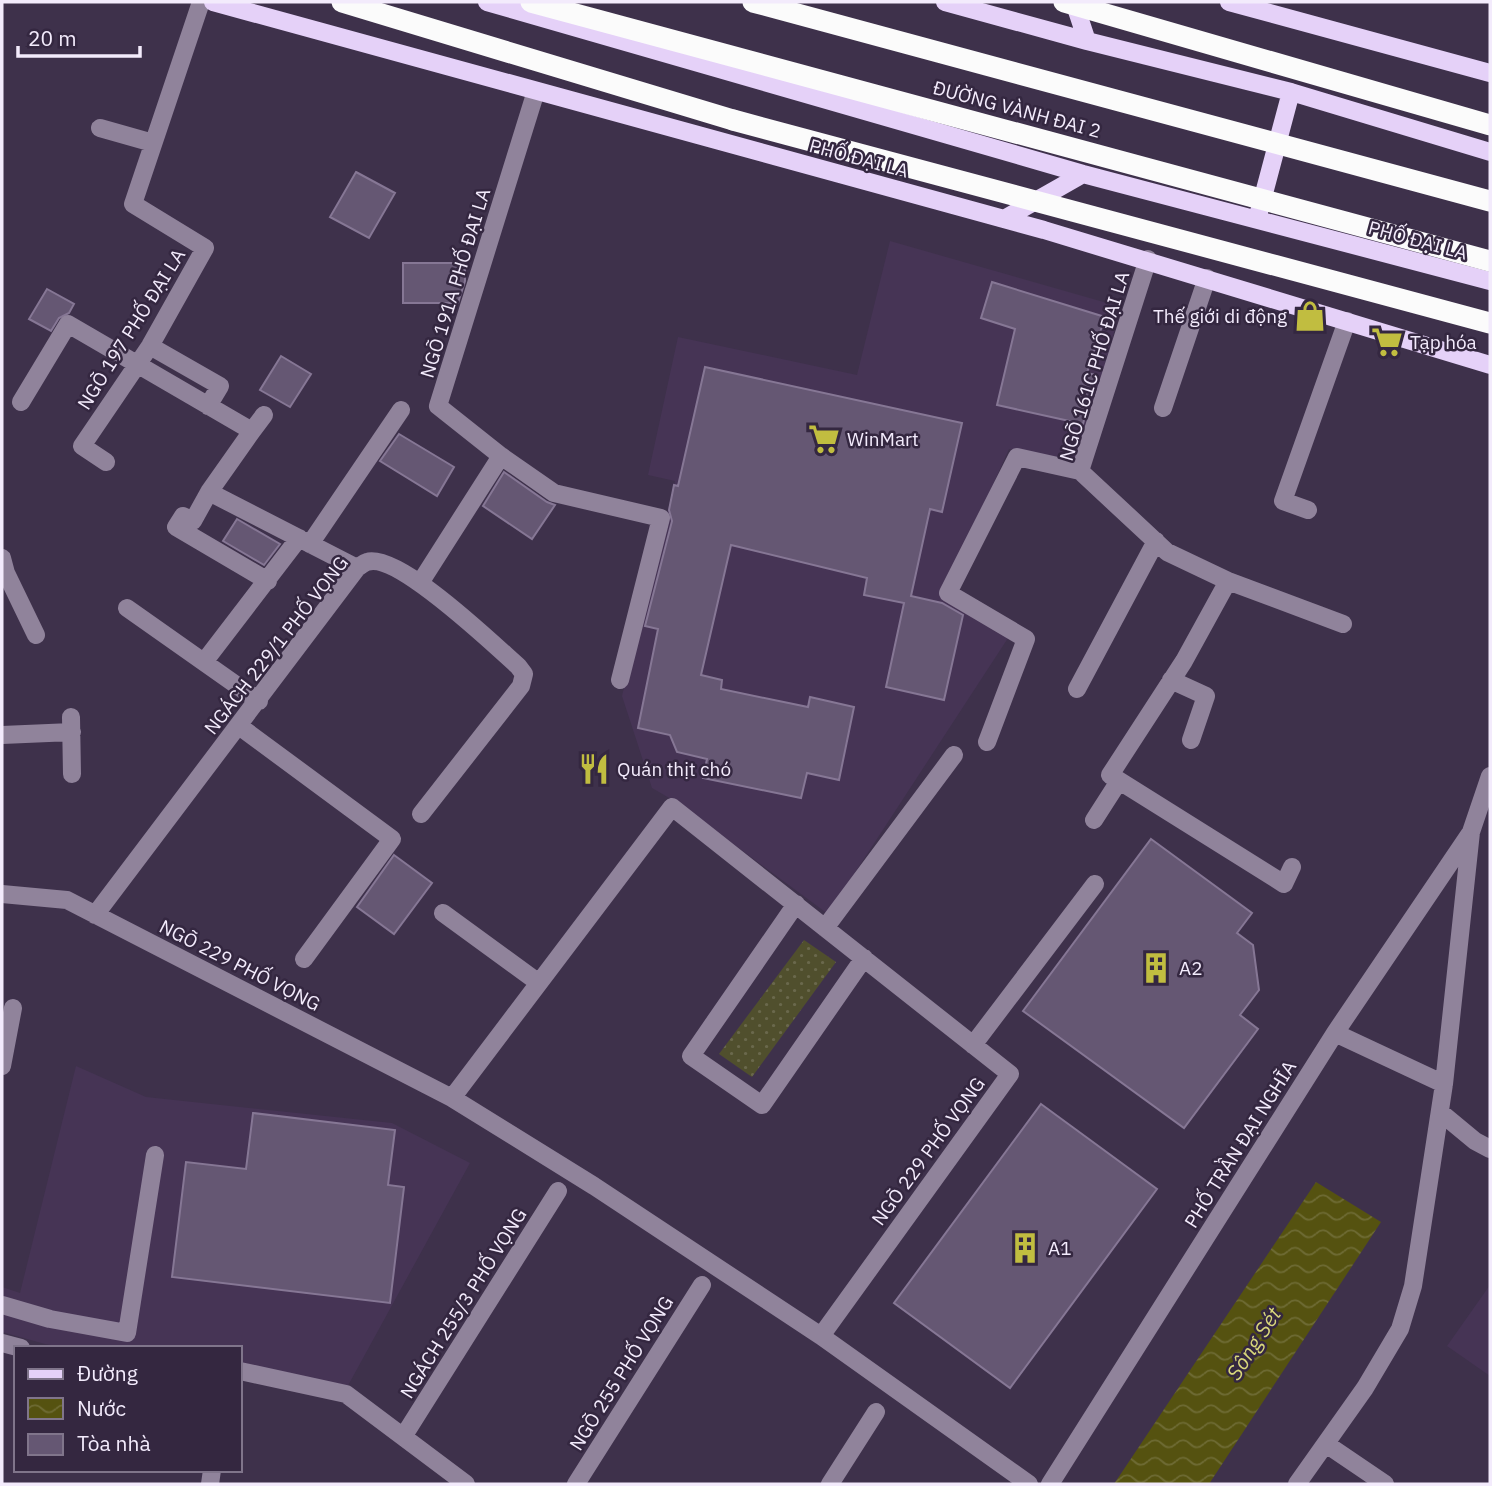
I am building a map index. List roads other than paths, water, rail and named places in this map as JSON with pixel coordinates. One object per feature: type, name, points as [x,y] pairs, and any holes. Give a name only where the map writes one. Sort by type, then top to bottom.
[{"type":"highway","points":[[342,2],[733,120],[1490,323]]},
{"type":"highway","name":"ĐƯỜNG VÀNH ĐAI 2","points":[[531,2],[1490,261]]},
{"type":"highway","name":"ĐƯỜNG VÀNH ĐAI 2","points":[[753,2],[1490,201]]},
{"type":"highway","points":[[1064,2],[1490,125]]},
{"type":"main road","name":"PHỐ ĐẠI LA","points":[[213,2],[1148,259],[1490,365]]},
{"type":"main road","name":"PHỐ ĐẠI LA","points":[[487,2],[1083,174],[1490,281]]},
{"type":"main road","points":[[945,2],[1291,92],[1490,152]]},
{"type":"main road","points":[[1074,2],[1087,41]]},
{"type":"main road","points":[[1229,2],[1490,73]]},
{"type":"main road","points":[[1257,219],[1291,92]]},
{"type":"main road","points":[[1004,219],[1083,174]]},
{"type":"street","name":"NGÕ 197 PHỐ ĐẠI LA","points":[[106,462],[82,446],[150,346],[205,248],[132,204],[201,2]]},
{"type":"street","name":"NGÕ 191A PHỐ ĐẠI LA","points":[[536,91],[438,407],[554,493],[661,519],[620,680]]},
{"type":"street","points":[[100,128],[153,143]]},
{"type":"street","name":"NGÕ 161C PHỐ ĐẠI LA","points":[[1148,259],[1080,471],[1167,552],[1228,580],[1343,624]]},
{"type":"street","points":[[1163,408],[1207,278]]},
{"type":"street","points":[[1308,510],[1283,501],[1347,321]]},
{"type":"street","points":[[21,402],[68,324],[252,431]]},
{"type":"street","points":[[150,346],[220,386],[208,406]]},
{"type":"street","points":[[204,662],[268,581],[305,541],[401,410]]},
{"type":"street","points":[[264,415],[209,492],[193,521],[183,516],[176,527],[268,581]]},
{"type":"street","points":[[420,583],[501,456]]},
{"type":"street","points":[[987,742],[1026,639],[948,593],[1017,457],[1080,471]]},
{"type":"street","points":[[209,492],[358,568]]},
{"type":"street","points":[[1077,688],[1156,541]]},
{"type":"street","points":[[2,558],[6,573],[36,635]]},
{"type":"street","name":"NGÁCH 229/1 PHỐ VỌNG","points":[[95,915],[358,568],[368,562],[380,563],[420,583],[519,666],[524,674],[521,686],[422,814]]},
{"type":"street","points":[[1228,580],[1171,680],[1110,775],[1284,884],[1292,867]]},
{"type":"street","points":[[127,608],[259,701]]},
{"type":"street","points":[[1171,680],[1206,696],[1191,740]]},
{"type":"street","points":[[2,735],[72,724],[72,774]]},
{"type":"street","points":[[239,726],[392,839],[304,959]]},
{"type":"street","points":[[825,928],[954,755]]},
{"type":"street","name":"PHỐ TRẦN ĐẠI NGHĨA","points":[[1297,1484],[1365,1388],[1400,1329],[1413,1286],[1444,1084],[1471,832],[1490,776]]},
{"type":"street","points":[[1094,820],[1119,781]]},
{"type":"street","name":"NGÕ 229 PHỐ VỌNG","points":[[452,1098],[672,807],[1010,1074],[821,1336]]},
{"type":"street","name":"PHỐ TRẦN ĐẠI NGHĨA","points":[[1050,1484],[1335,1033],[1471,832]]},
{"type":"street","points":[[973,1045],[1095,884]]},
{"type":"street","name":"NGÕ 229 PHỐ VỌNG","points":[[2,894],[67,900],[452,1098],[594,1186],[821,1336],[1029,1484]]},
{"type":"street","points":[[796,904],[691,1056],[762,1105],[864,958]]},
{"type":"street","points":[[443,912],[539,983]]},
{"type":"street","points":[[2,1066],[13,1008]]},
{"type":"street","points":[[1335,1033],[1444,1084]]},
{"type":"street","points":[[1440,1112],[1475,1141],[1490,1149]]},
{"type":"street","points":[[2,1305],[50,1319],[127,1333],[155,1155]]},
{"type":"street","name":"NGÁCH 255/3 PHỐ VỌNG","points":[[403,1437],[558,1191]]},
{"type":"street","name":"NGÕ 255 PHỐ VỌNG","points":[[576,1484],[702,1285]]},
{"type":"street","points":[[242,1371],[346,1394],[466,1484]]},
{"type":"street","points":[[831,1484],[876,1412]]},
{"type":"street","points":[[1326,1444],[1385,1484]]},
{"type":"water","name":"Sông Sét","points":[[1316,1182],[1381,1222],[1209,1484],[1114,1484]]},
{"type":"place","name":"Thế giới di động","points":[[1310,316]]},
{"type":"place","name":"Tạp hóa","points":[[1387,342]]},
{"type":"place","name":"WinMart","points":[[824,439]]},
{"type":"place","name":"Quán thịt chó","points":[[594,769]]},
{"type":"place","name":"A2","points":[[1156,968]]},
{"type":"place","name":"A1","points":[[1025,1248]]}]
